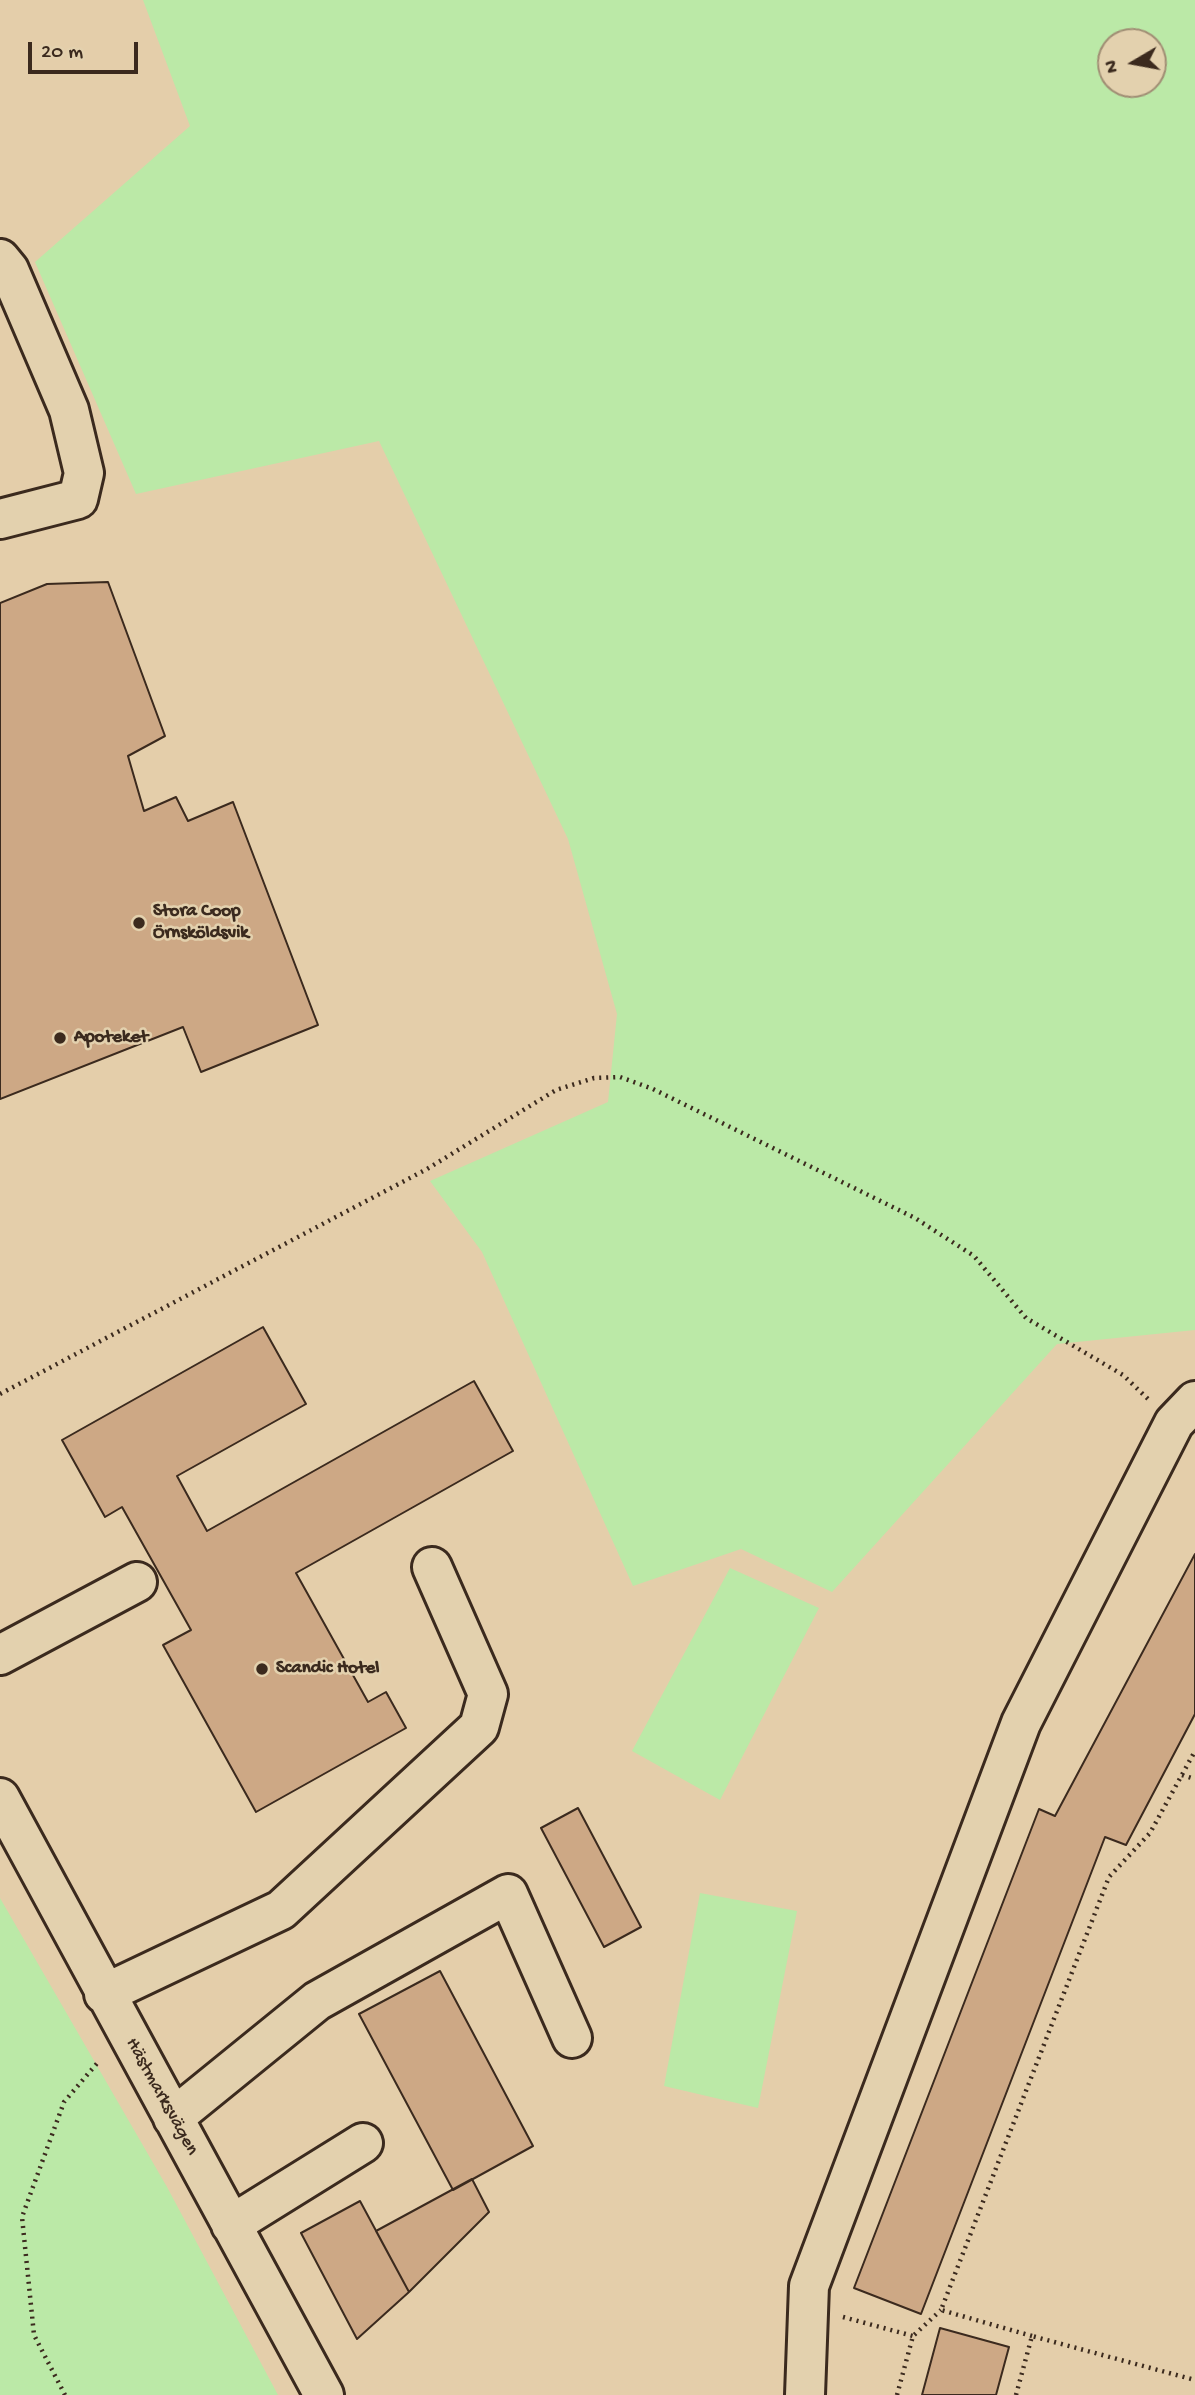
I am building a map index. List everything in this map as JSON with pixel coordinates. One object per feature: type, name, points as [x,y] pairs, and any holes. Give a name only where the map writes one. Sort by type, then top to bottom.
[{"type":"street","points":[[0,259],[9,270],[69,410],[84,473],[78,499],[0,519]]},
{"type":"street","points":[[805,2395],[809,2286],[1021,1723],[1184,1412]]},
{"type":"street","points":[[104,1994],[281,1910],[479,1727],[488,1694],[432,1567]]},
{"type":"street","points":[[0,1655],[136,1582]]},
{"type":"street","name":"Hästmarksvägen","points":[[0,1798],[324,2395]]},
{"type":"street","points":[[173,2118],[317,2001],[508,1894],[572,2038]]},
{"type":"street","points":[[231,2225],[363,2143]]},
{"type":"path","points":[[0,1394],[427,1169],[556,1090],[594,1078],[620,1077],[653,1089],[915,1218],[974,1255],[1026,1318],[1184,1412]]},
{"type":"path","points":[[897,2395],[913,2336],[941,2310],[1109,1877],[1150,1833],[1195,1751]]},
{"type":"path","points":[[1182,1775],[1195,1779]]},
{"type":"path","points":[[65,2395],[34,2335],[22,2217],[64,2102],[124,2030]]},
{"type":"path","points":[[808,2306],[913,2336]]},
{"type":"path","points":[[941,2310],[1195,2379]]},
{"type":"path","points":[[1016,2395],[1032,2336]]},
{"type":"green space","points":[[143,0],[1195,0],[1195,1330],[1057,1344],[832,1592],[741,1549],[633,1586],[482,1252],[430,1181],[608,1102],[617,1014],[568,839],[379,441],[136,494],[35,262],[190,126]]},
{"type":"green space","points":[[730,1568],[819,1608],[720,1800],[632,1751]]},
{"type":"green space","points":[[700,1893],[797,1911],[758,2108],[664,2086]]},
{"type":"green space","points":[[0,1898],[167,2187],[278,2395],[0,2395]]},
{"type":"building","name":"Stora Coop Örnsköldsvik","points":[[108,582],[165,736],[128,756],[144,811],[176,797],[188,821],[233,802],[318,1025],[201,1072],[183,1027],[0,1099],[0,603],[47,584]]},
{"type":"building","points":[[263,1327],[306,1404],[177,1476],[207,1531],[474,1381],[513,1451],[296,1573],[368,1702],[386,1692],[406,1728],[256,1812],[163,1645],[191,1630],[122,1507],[105,1517],[62,1440]]},
{"type":"building","points":[[1195,1554],[1195,1714],[1126,1845],[1105,1837],[921,2314],[854,2288],[1039,1809],[1055,1816]]},
{"type":"building","points":[[578,1808],[641,1927],[604,1947],[541,1828]]},
{"type":"building","points":[[440,1971],[533,2146],[453,2190],[359,2014]]},
{"type":"building","points":[[472,2179],[489,2212],[409,2292],[376,2231]]},
{"type":"building","points":[[360,2201],[409,2292],[357,2339],[301,2233]]},
{"type":"building","points":[[940,2328],[1009,2347],[996,2395],[922,2395]]},
{"type":"place","name":"Stora Coop Örnsköldsvik","points":[[139,923]]},
{"type":"place","name":"Apoteket","points":[[60,1038]]},
{"type":"place","name":"Scandic Hotel","points":[[262,1669]]}]
